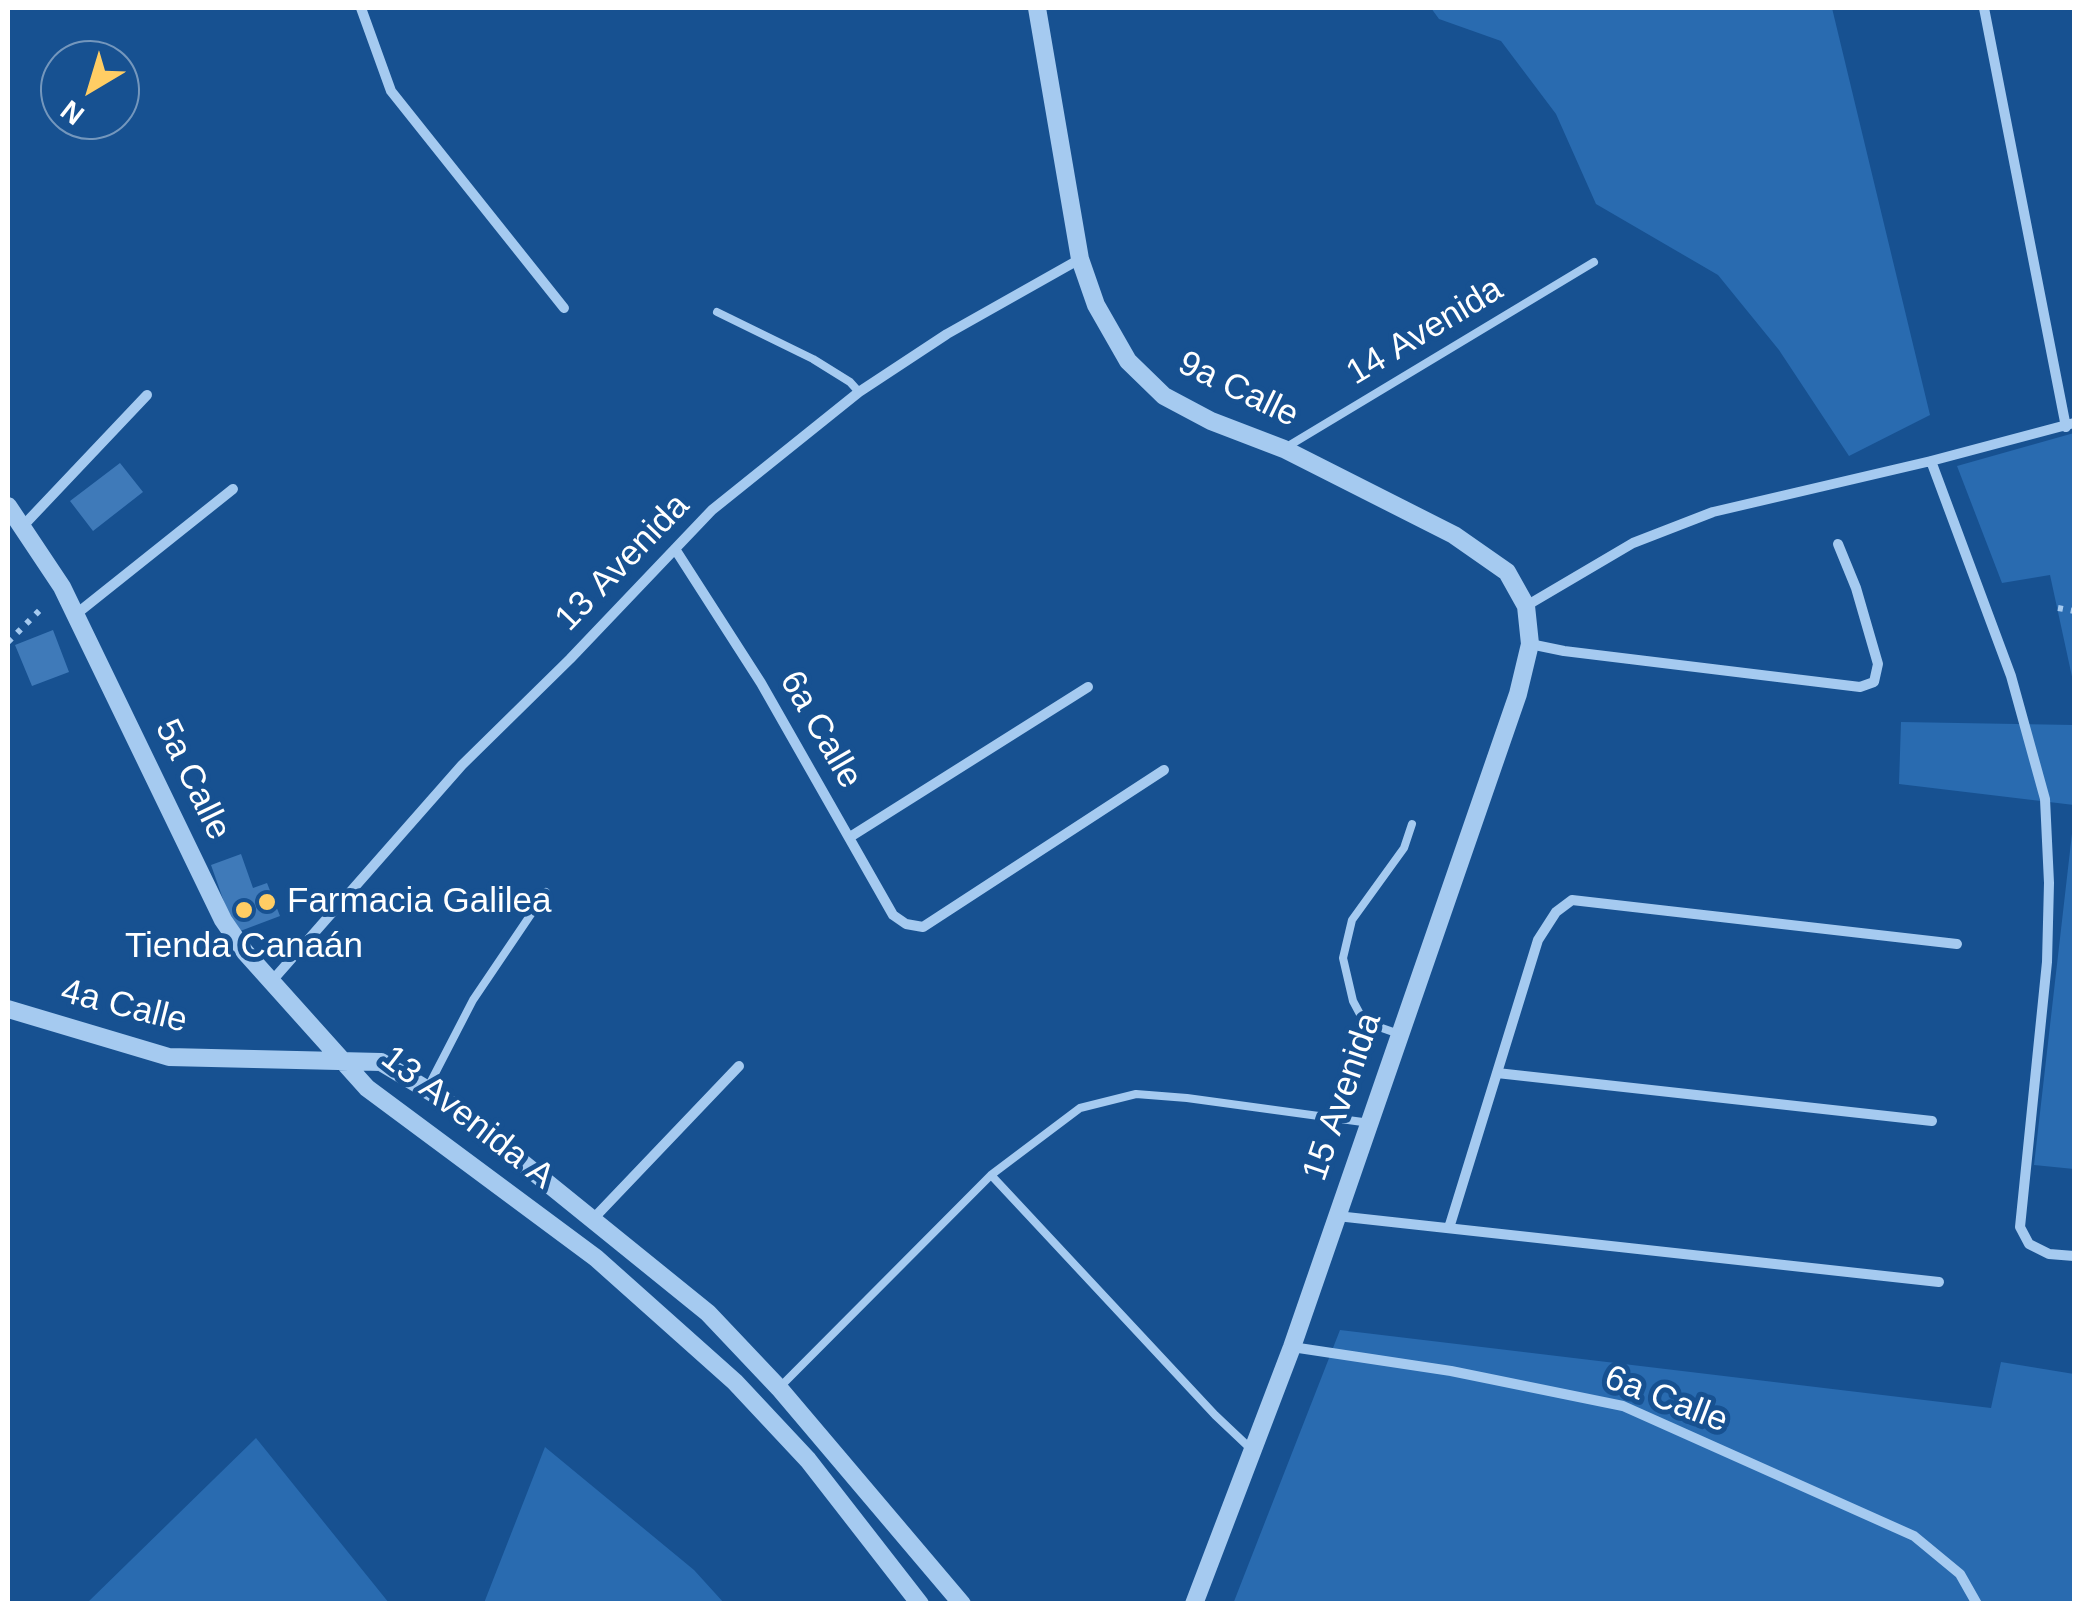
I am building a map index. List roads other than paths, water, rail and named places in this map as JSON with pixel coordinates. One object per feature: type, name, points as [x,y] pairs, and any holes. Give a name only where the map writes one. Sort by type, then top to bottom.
[{"type":"street","points":[[361,8],[391,92],[564,308]]},
{"type":"street","name":"9a Calle","points":[[1037,8],[1080,259],[1096,305],[1128,361],[1164,396],[1212,421],[1284,448],[1454,535],[1507,572],[1526,606]]},
{"type":"street","points":[[1526,606],[1633,544],[1713,512],[2070,425],[1984,8]]},
{"type":"street","name":"13 Avenida","points":[[271,982],[462,764],[570,659],[712,510],[860,392],[947,334],[1080,259]]},
{"type":"street","points":[[22,527],[147,395]]},
{"type":"street","points":[[1932,461],[2011,676],[2045,799],[2047,962],[2020,1227],[2029,1244],[2049,1254],[2074,1256]]},
{"type":"street","points":[[75,615],[233,489]]},
{"type":"street","name":"5a Calle","points":[[8,506],[62,588],[224,920],[271,982],[347,1062]]},
{"type":"street","points":[[1530,644],[1860,687],[1874,682],[1878,664],[1856,588],[1838,544]]},
{"type":"street","name":"6a Calle","points":[[674,549],[761,682],[892,915],[906,924],[923,927],[1164,770]]},
{"type":"street","name":"15 Avenida","points":[[1194,1604],[1292,1347],[1518,694],[1530,644],[1526,606]]},
{"type":"street","points":[[850,837],[1088,687]]},
{"type":"street","points":[[1449,1228],[1538,940],[1556,912],[1572,900],[1957,944]]},
{"type":"street","name":"4a Calle","points":[[8,1011],[169,1056],[347,1062]]},
{"type":"street","name":"13 Avenida A","points":[[347,1062],[381,1062],[446,1101],[708,1313],[779,1388],[962,1604]]},
{"type":"street","name":"13 Avenida A","points":[[347,1062],[367,1088],[596,1258],[736,1382],[808,1460],[920,1604]]},
{"type":"street","points":[[593,1218],[738,1066]]},
{"type":"street","points":[[1497,1072],[1932,1121]]},
{"type":"street","points":[[1337,1216],[1938,1282]]},
{"type":"street","name":"6a Calle","points":[[1292,1347],[1451,1371],[1623,1406],[1914,1536],[1960,1574],[1977,1604]]},
{"type":"lane","name":"14 Avenida","points":[[1284,448],[1594,262]]},
{"type":"lane","points":[[717,312],[812,359],[860,392]]},
{"type":"lane","points":[[1399,1034],[1361,1016],[1353,1001],[1343,958],[1352,920],[1404,848],[1412,824]]},
{"type":"lane","points":[[427,1089],[474,1000],[546,892]]},
{"type":"lane","points":[[779,1388],[991,1175],[1080,1108],[1136,1094],[1370,1123]]},
{"type":"lane","points":[[991,1175],[1252,1450]]},
{"type":"place","name":"Farmacia Galilea","points":[[267,902]]},
{"type":"place","name":"Tienda Canaán","points":[[244,910]]}]
